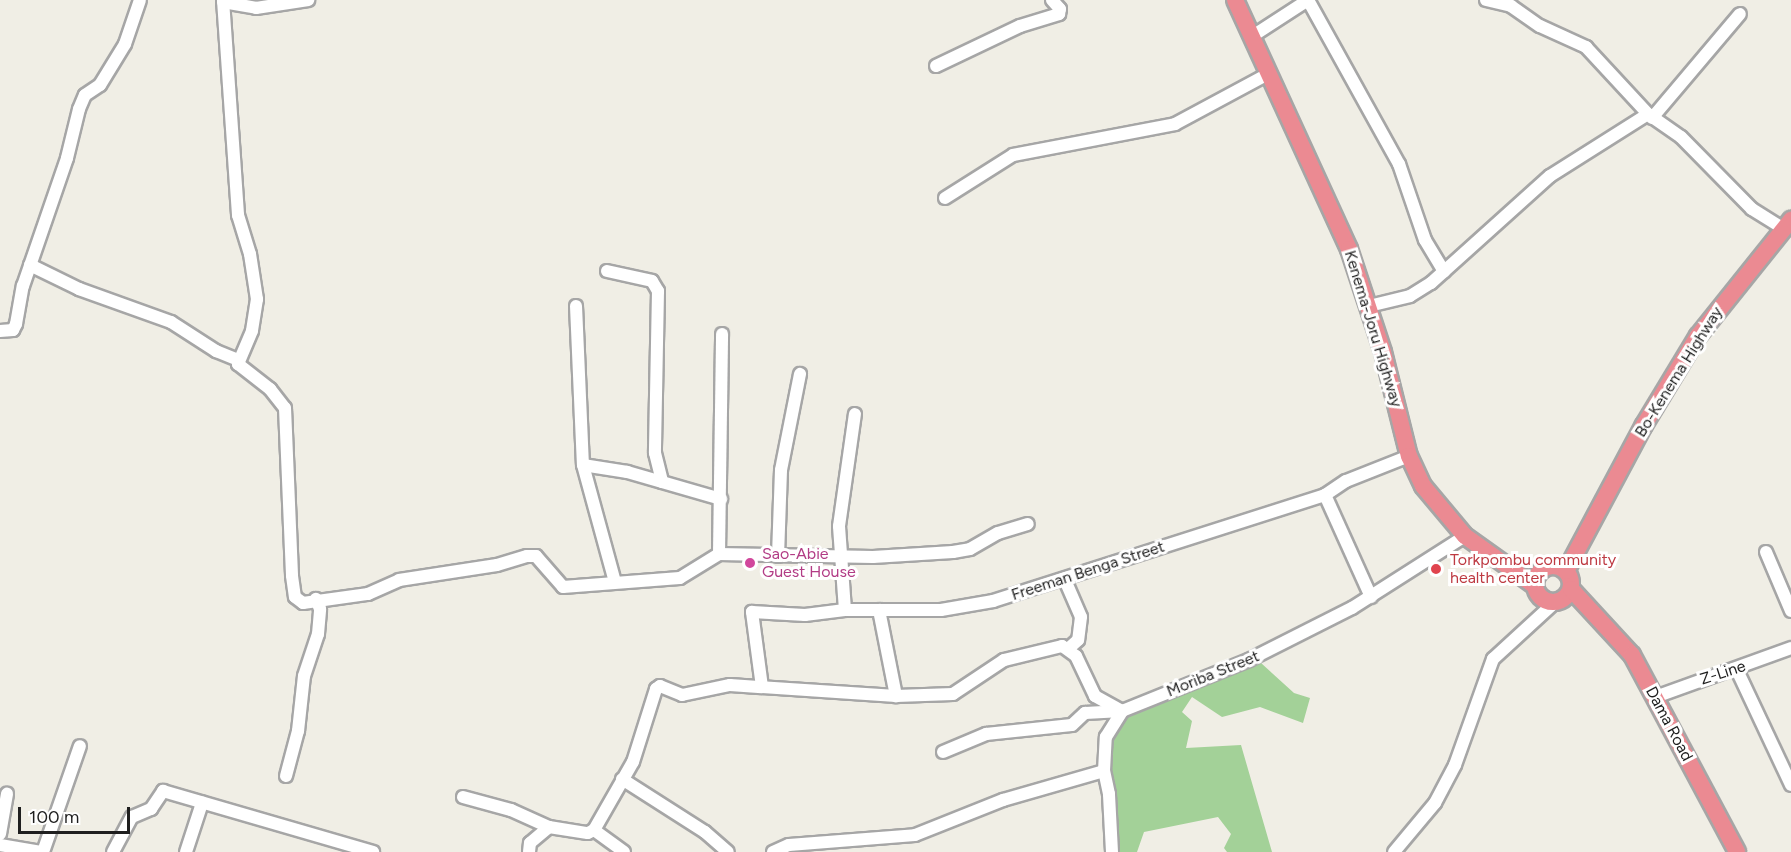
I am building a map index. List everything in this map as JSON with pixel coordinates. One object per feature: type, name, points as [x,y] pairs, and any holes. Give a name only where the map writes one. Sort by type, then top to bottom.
[{"type":"highway","name":"Kenema-Joru Highway","points":[[1235,0],[1266,75],[1339,225],[1369,306],[1409,456],[1433,500],[1465,536],[1510,566],[1537,579]]},
{"type":"highway","name":"Bo-Kenema Highway","points":[[1562,568],[1698,336],[1787,224]]},
{"type":"highway","points":[[1562,568],[1562,598],[1539,596],[1537,579],[1562,568]]},
{"type":"highway","name":"Dama Road","points":[[1562,598],[1586,607],[1622,642],[1655,697],[1737,852]]},
{"type":"street","points":[[0,331],[13,330],[16,324],[30,265],[67,158],[79,109],[85,95],[100,85],[125,44],[140,0]]},
{"type":"street","points":[[238,360],[252,331],[257,299],[250,254],[238,215],[223,1],[256,8],[308,0]]},
{"type":"street","points":[[936,66],[1020,26],[1059,14],[1060,9],[1052,0]]},
{"type":"street","points":[[1251,37],[1308,0],[1399,164],[1425,240],[1444,272]]},
{"type":"street","points":[[1486,0],[1511,6],[1540,26],[1586,47],[1650,116],[1681,137],[1752,209],[1787,224]]},
{"type":"street","points":[[1369,306],[1410,296],[1444,272],[1550,176],[1650,116],[1740,14]]},
{"type":"street","points":[[945,198],[1013,155],[1175,124],[1266,75]]},
{"type":"street","points":[[30,265],[79,289],[171,322],[216,351],[238,360],[244,372],[270,389],[285,408],[293,588],[295,597],[303,603],[316,599],[368,594],[399,580],[497,565],[526,556],[536,556],[563,587],[680,578],[707,565],[719,554],[840,556],[953,552],[970,549],[998,533],[1028,524]]},
{"type":"street","points":[[607,272],[652,281],[658,291],[655,453],[662,482]]},
{"type":"street","points":[[576,306],[583,465],[615,582]]},
{"type":"street","points":[[719,554],[722,334]]},
{"type":"street","points":[[778,556],[782,470],[801,374]]},
{"type":"street","points":[[845,610],[846,581],[840,556],[843,497],[855,414]]},
{"type":"street","name":"Freeman Benga Street","points":[[762,687],[752,612],[805,615],[845,610],[971,607],[1065,580],[1325,495],[1346,481],[1409,456]]},
{"type":"street","points":[[583,465],[662,482],[721,499]]},
{"type":"street","points":[[1325,495],[1371,597]]},
{"type":"street","name":"Moriba Street","points":[[943,752],[986,734],[1072,725],[1085,713],[1122,711],[1283,645],[1371,597],[1465,536]]},
{"type":"street","points":[[1766,552],[1791,611]]},
{"type":"street","points":[[463,797],[511,810],[549,827],[588,833],[594,830],[622,779],[647,724],[653,693],[660,686],[682,694],[730,685],[896,696],[952,694],[1004,660],[1069,648],[1078,640],[1081,617],[1065,580]]},
{"type":"street","points":[[1394,852],[1435,804],[1450,775],[1493,659],[1562,598]]},
{"type":"street","points":[[286,776],[298,731],[304,675],[318,634],[320,609],[316,599]]},
{"type":"street","points":[[879,610],[896,696]]},
{"type":"street","points":[[1069,648],[1095,696],[1122,711],[1106,738],[1104,771],[1109,794],[1112,852]]},
{"type":"street","name":"Z-Line","points":[[1655,697],[1737,670],[1791,648]]},
{"type":"street","points":[[1737,670],[1791,785]]},
{"type":"street","points":[[6,848],[43,852],[80,746]]},
{"type":"street","points":[[773,852],[789,845],[915,835],[1003,800],[1104,771]]},
{"type":"street","points":[[622,779],[705,832],[728,852]]},
{"type":"street","points":[[113,852],[132,817],[151,809],[163,791],[372,852]]},
{"type":"street","points":[[0,834],[7,794]]},
{"type":"street","points":[[186,852],[202,803]]},
{"type":"street","points":[[529,852],[530,843],[549,827]]},
{"type":"street","points":[[594,830],[624,852]]},
{"type":"green space","points":[[1261,663],[1294,693],[1310,698],[1303,723],[1260,707],[1222,717],[1192,697],[1182,712],[1192,721],[1186,748],[1241,745],[1272,852],[1227,852],[1224,848],[1231,834],[1218,817],[1144,832],[1137,852],[1114,852],[1110,751],[1122,716]]},
{"type":"place","name":"Sao-Abie Guest House","points":[[750,563]]},
{"type":"place","name":"Torkpombu community health center","points":[[1436,569]]}]
